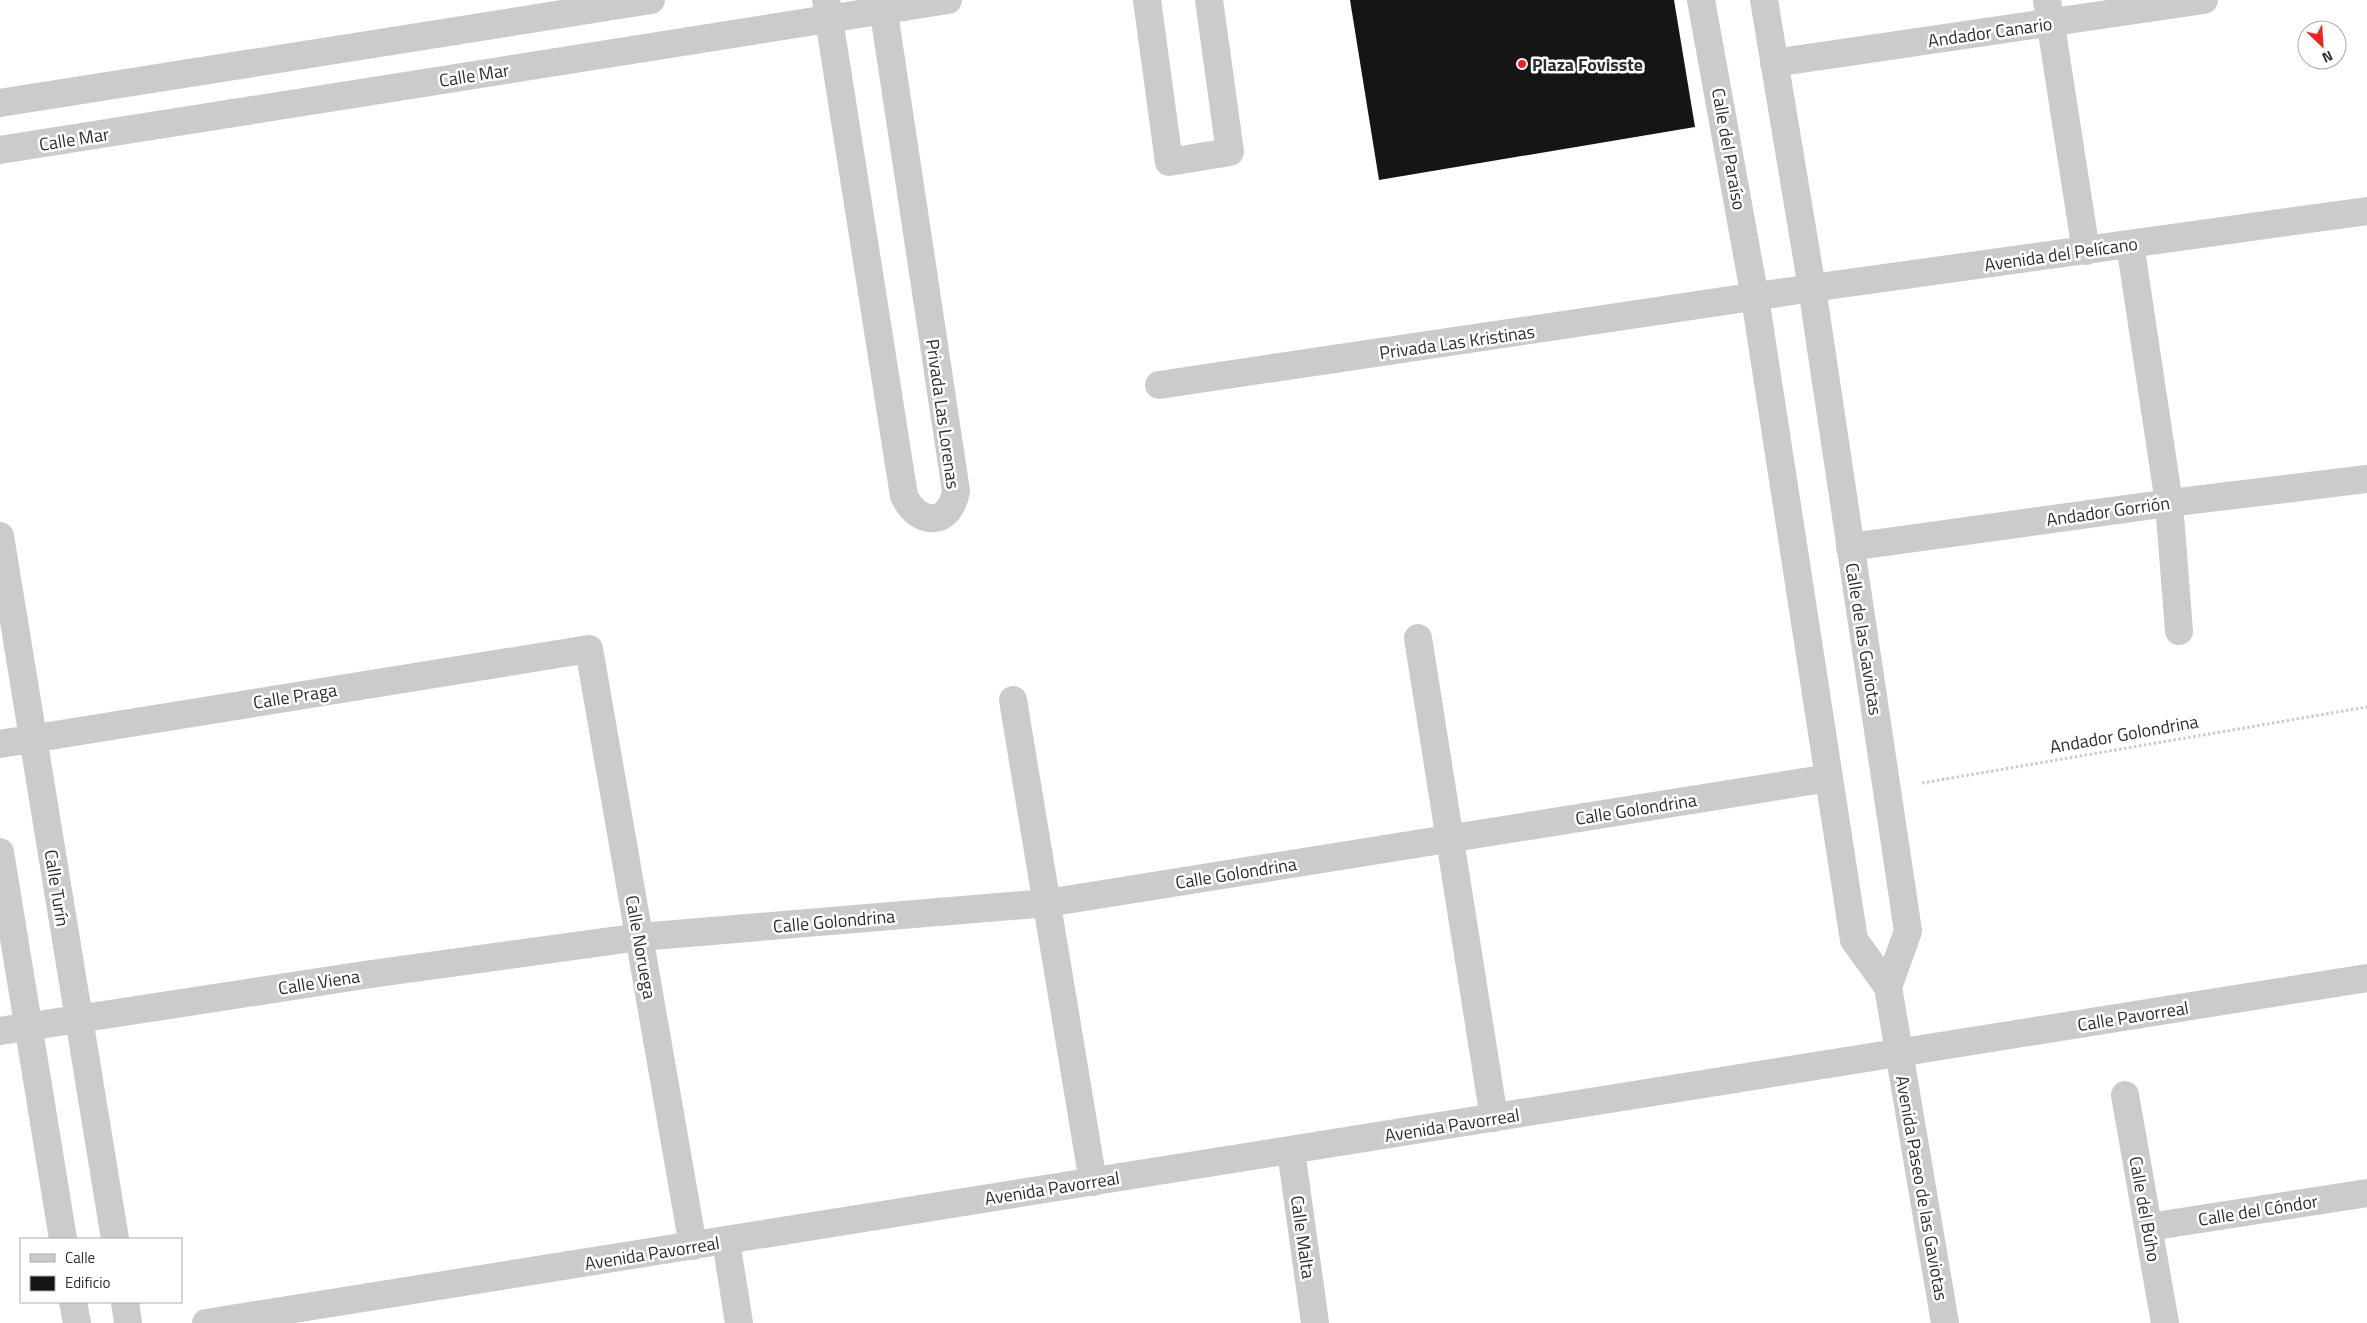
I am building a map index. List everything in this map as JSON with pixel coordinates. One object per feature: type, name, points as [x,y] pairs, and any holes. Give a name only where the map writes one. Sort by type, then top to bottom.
[{"type":"street","points":[[0,103],[651,0]]},
{"type":"street","name":"Calle Mar","points":[[0,150],[828,10],[948,0]]},
{"type":"street","points":[[1147,0],[1169,162],[1230,152],[1208,0]]},
{"type":"street","name":"Calle del Paraíso","points":[[1701,0],[1755,298]]},
{"type":"street","points":[[1764,0],[1812,288]]},
{"type":"street","name":"Andador Canario","points":[[1774,63],[2049,12],[2204,0]]},
{"type":"street","name":"Privada Las Lorenas","points":[[828,10],[904,496],[910,509],[922,517],[935,518],[954,504],[956,491],[882,5]]},
{"type":"street","points":[[2049,12],[2086,251]]},
{"type":"street","name":"Avenida del Pelícano","points":[[1755,298],[1812,288],[2367,211]]},
{"type":"street","points":[[2130,244],[2169,503],[2179,631]]},
{"type":"street","name":"Calle de las Gaviotas","points":[[1812,288],[1908,931],[1888,987]]},
{"type":"street","name":"Privada Las Kristinas","points":[[1158,385],[1755,298]]},
{"type":"street","name":"Calle de las Gaviotas","points":[[1755,298],[1854,940],[1888,987],[1898,1054]]},
{"type":"street","name":"Andador Gorrión","points":[[1850,547],[2169,503],[2367,479]]},
{"type":"street","name":"Calle Turín","points":[[0,536],[115,1238]]},
{"type":"street","points":[[1418,638],[1494,1118]]},
{"type":"street","name":"Calle Praga","points":[[0,744],[589,649]]},
{"type":"street","name":"Calle Noruega","points":[[589,649],[693,1246]]},
{"type":"street","points":[[1013,700],[1093,1182]]},
{"type":"street","name":"Calle Golondrina","points":[[640,938],[1047,903],[1829,778]]},
{"type":"street","points":[[0,852],[63,1238]]},
{"type":"street","name":"Calle Viena","points":[[0,1031],[371,974],[640,938]]},
{"type":"street","name":"Calle Pavorreal","points":[[1898,1054],[2367,978]]},
{"type":"street","name":"Avenida Pavorreal","points":[[206,1323],[1898,1054]]},
{"type":"street","name":"Avenida Paseo de las Gaviotas","points":[[1898,1054],[1945,1323]]},
{"type":"street","name":"Calle del Búho","points":[[2126,1094],[2165,1323]]},
{"type":"street","name":"Calle Malta","points":[[1291,1151],[1316,1323]]},
{"type":"street","name":"Calle del Cóndor","points":[[2149,1227],[2367,1193]]},
{"type":"street","points":[[726,1241],[739,1323]]},
{"type":"street","points":[[74,1303],[77,1323]]},
{"type":"street","points":[[125,1303],[128,1323]]},
{"type":"path","name":"Andador Golondrina","points":[[1886,790],[2367,707]]},
{"type":"building","name":"Plaza Fovisste","points":[[1350,0],[1674,0],[1695,127],[1379,180]]},
{"type":"place","name":"Plaza Fovisste","points":[[1522,64]]}]
